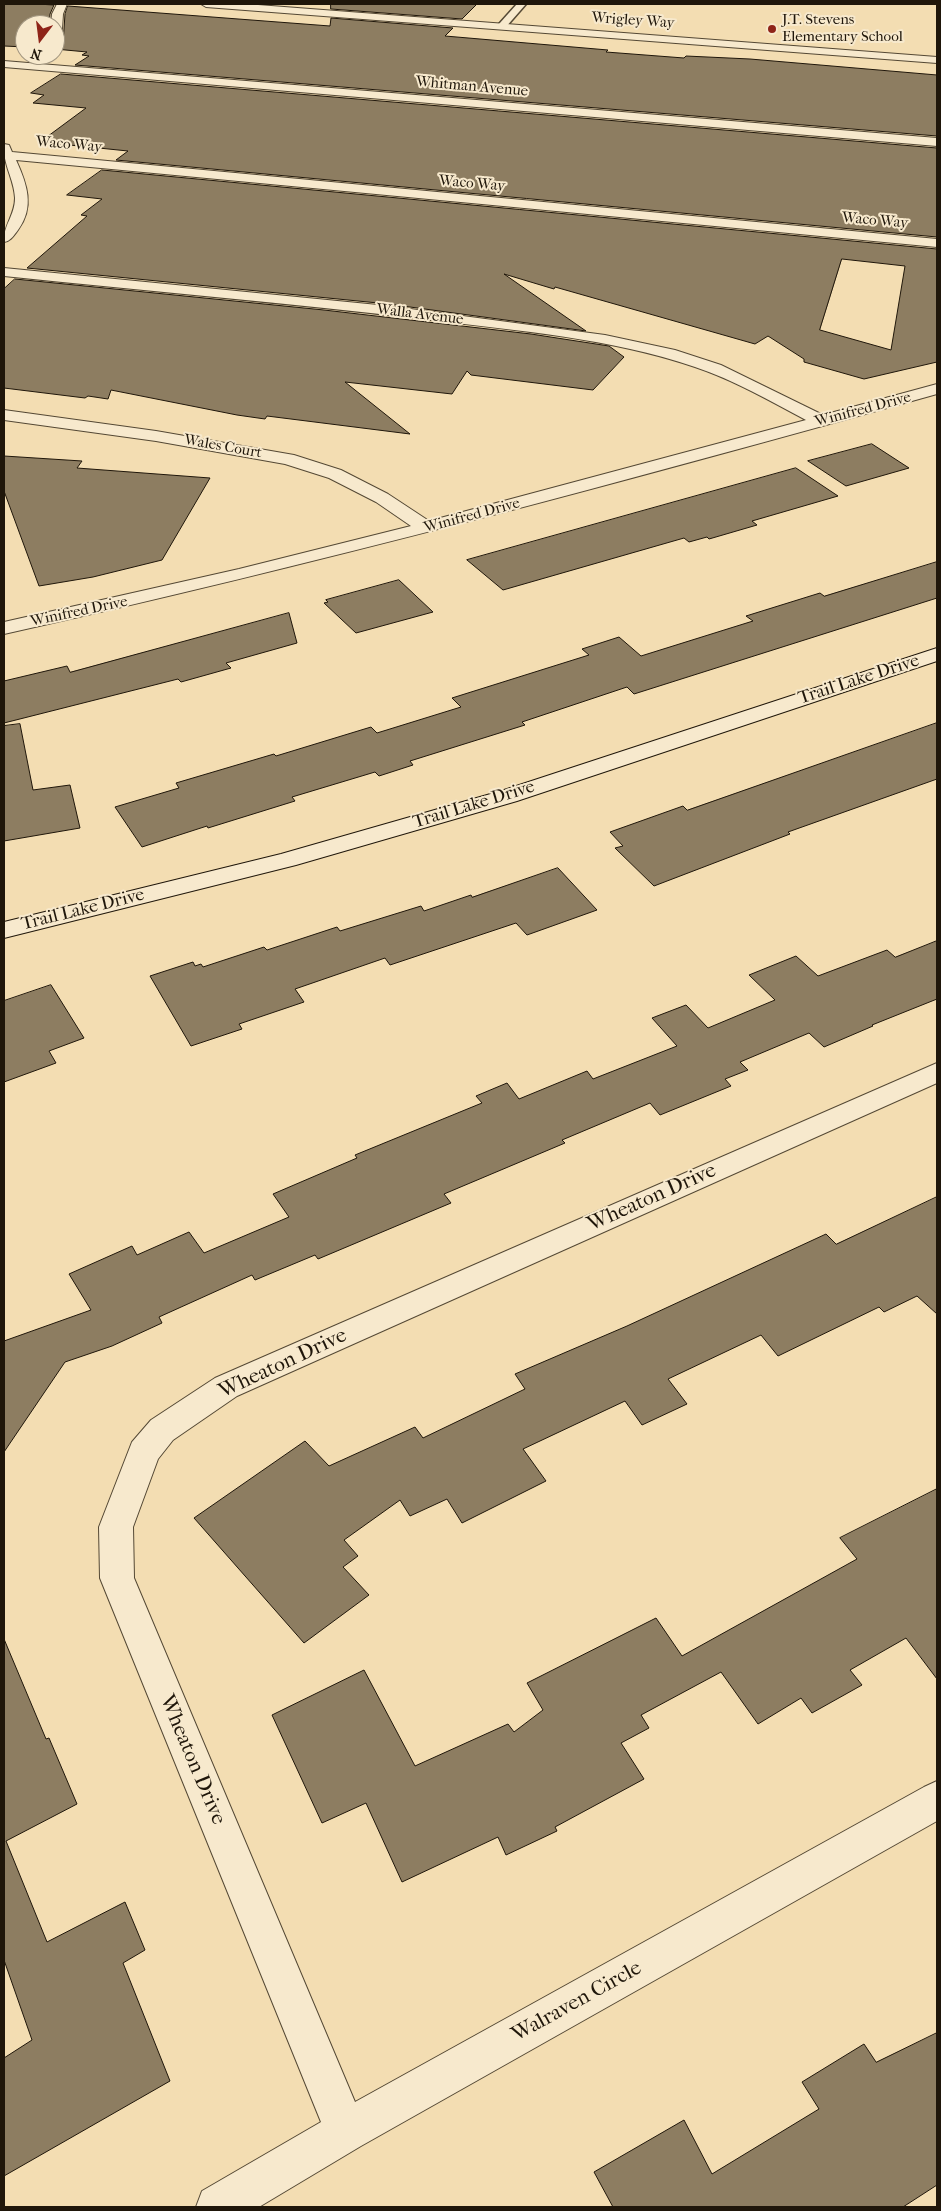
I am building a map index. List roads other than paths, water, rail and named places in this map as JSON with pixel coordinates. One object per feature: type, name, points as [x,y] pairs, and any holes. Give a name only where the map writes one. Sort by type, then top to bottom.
[{"type":"street","name":"Wrigley Way","points":[[206,4],[937,60]]},
{"type":"street","name":"Whitman Avenue","points":[[4,64],[937,142]]},
{"type":"street","points":[[17,76],[33,65]]},
{"type":"street","points":[[4,238],[15,226],[22,210],[23,194],[5,153]]},
{"type":"street","name":"Waco Way","points":[[5,153],[937,243]]},
{"type":"street","name":"Walla Avenue","points":[[4,272],[397,312],[598,338],[655,350],[701,364],[744,381],[821,421]]},
{"type":"street","name":"Winifred Drive","points":[[4,628],[138,599],[427,528],[937,389]]},
{"type":"street","name":"Wales Court","points":[[4,415],[165,437],[288,458],[335,474],[382,498],[427,528]]},
{"type":"street","name":"Trail Lake Drive","points":[[4,930],[288,860],[500,798],[937,654]]},
{"type":"street","name":"Wheaton Drive","points":[[346,2131],[117,1578],[116,1526],[144,1452],[162,1430],[226,1387],[937,1072]]},
{"type":"street","name":"Walraven Circle","points":[[218,2207],[346,2131],[937,1800]]},
{"type":"lane","points":[[502,26],[522,4]]},
{"type":"place","name":"J.T. Stevens Elementary School","points":[[772,29]]}]
